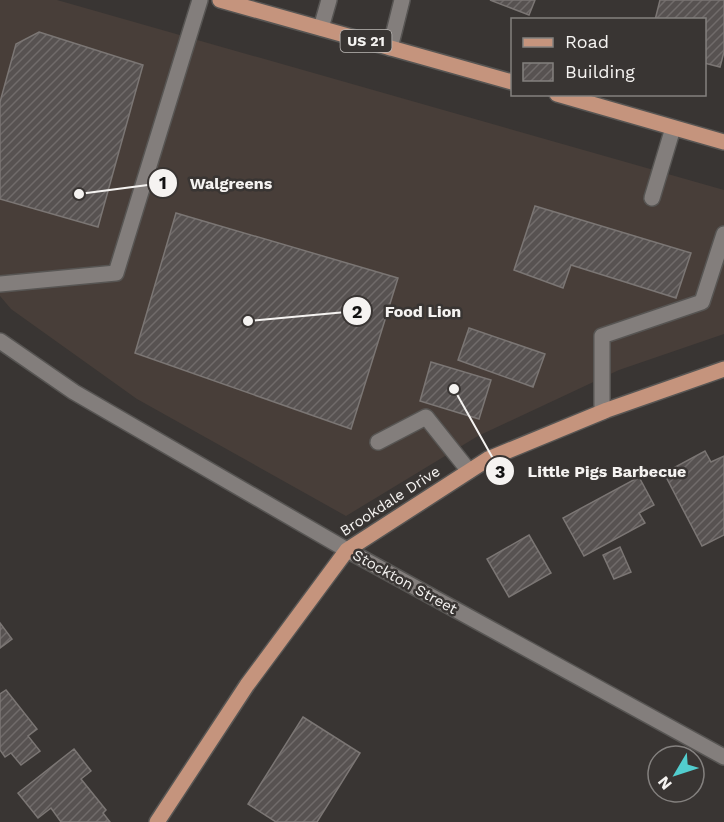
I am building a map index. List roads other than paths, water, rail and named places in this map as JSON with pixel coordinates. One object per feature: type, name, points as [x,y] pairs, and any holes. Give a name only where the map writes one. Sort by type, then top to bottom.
[{"type":"main road","name":"US 21","points":[[220,0],[511,81]]},
{"type":"main road","points":[[564,96],[724,142]]},
{"type":"main road","name":"Brookdale Drive","points":[[157,822],[247,685],[347,550],[488,459],[602,412],[724,369]]},
{"type":"street","points":[[0,284],[116,273],[200,0]]},
{"type":"street","points":[[321,28],[329,0]]},
{"type":"street","points":[[390,48],[402,0]]},
{"type":"street","points":[[652,198],[673,128]]},
{"type":"street","points":[[602,412],[602,336],[702,302],[724,234]]},
{"type":"street","name":"Stockton Street","points":[[0,341],[74,392],[347,550],[724,757]]},
{"type":"street","points":[[378,442],[426,417],[469,471]]},
{"type":"place","name":"Walgreens","points":[[79,194]]},
{"type":"place","name":"Food Lion","points":[[248,321]]},
{"type":"place","name":"Little Pigs Barbecue","points":[[454,389]]}]
